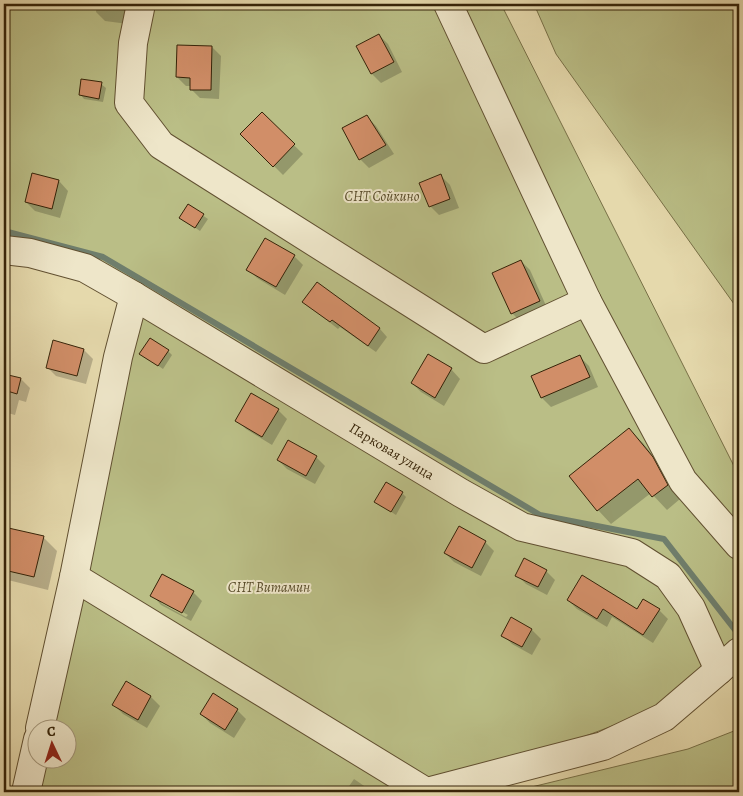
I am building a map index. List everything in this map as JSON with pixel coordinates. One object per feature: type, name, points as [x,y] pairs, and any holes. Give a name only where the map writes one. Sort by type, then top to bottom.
[{"type":"street","points":[[141,4],[133,43],[129,103],[161,145],[484,349],[587,301]]},
{"type":"street","points":[[448,4],[587,301],[683,481],[739,546]]},
{"type":"street","name":"Парковая улица","points":[[4,250],[30,253],[85,268],[461,493],[522,527],[632,552],[668,576],[729,661]]},
{"type":"street","points":[[42,718],[74,577],[118,357],[134,296]]},
{"type":"street","points":[[74,577],[427,792],[603,746],[664,717],[729,661]]},
{"type":"street","points":[[26,792],[31,768]]},
{"type":"green space","points":[[9,4],[501,4],[739,476],[739,659],[689,697],[437,792],[17,792],[28,742],[28,768],[78,768],[78,718],[33,718],[131,279],[4,246],[4,32]]},
{"type":"green space","points":[[534,4],[739,4],[739,311],[556,54]]},
{"type":"green space","points":[[739,729],[739,792],[511,792],[688,749]]},
{"type":"building","points":[[379,34],[394,62],[371,74],[356,46]]},
{"type":"building","points":[[177,45],[212,46],[211,90],[190,90],[190,78],[176,77]]},
{"type":"building","points":[[81,79],[102,82],[99,99],[79,95]]},
{"type":"building","points":[[262,112],[295,144],[273,167],[240,134]]},
{"type":"building","points":[[367,115],[386,145],[359,160],[342,128]]},
{"type":"building","points":[[32,173],[59,180],[52,209],[25,202]]},
{"type":"building","points":[[441,174],[450,199],[429,207],[419,183]]},
{"type":"building","points":[[188,204],[204,214],[195,228],[179,218]]},
{"type":"building","points":[[265,238],[295,255],[276,287],[246,270]]},
{"type":"building","points":[[521,260],[540,301],[511,314],[492,273]]},
{"type":"building","points":[[317,282],[380,328],[368,346],[332,320],[330,322],[302,302]]},
{"type":"building","points":[[150,338],[169,350],[158,366],[139,354]]},
{"type":"building","points":[[53,340],[84,349],[77,376],[46,368]]},
{"type":"building","points":[[428,354],[452,368],[435,398],[411,383]]},
{"type":"building","points":[[580,355],[590,377],[541,398],[531,376]]},
{"type":"building","points":[[4,374],[21,378],[17,394],[4,390]]},
{"type":"building","points":[[251,393],[279,409],[262,437],[235,421]]},
{"type":"building","points":[[629,428],[653,457],[668,485],[652,497],[638,479],[597,511],[569,476]]},
{"type":"building","points":[[288,440],[317,456],[306,476],[277,460]]},
{"type":"building","points":[[386,482],[403,492],[391,512],[374,502]]},
{"type":"building","points":[[459,526],[486,541],[472,568],[444,553]]},
{"type":"building","points":[[4,527],[44,536],[34,577],[4,570]]},
{"type":"building","points":[[524,558],[547,570],[538,587],[515,576]]},
{"type":"building","points":[[162,574],[194,591],[182,613],[150,596]]},
{"type":"building","points":[[582,575],[637,609],[643,599],[660,609],[643,635],[603,609],[597,619],[567,600]]},
{"type":"building","points":[[511,617],[532,629],[522,647],[501,636]]},
{"type":"building","points":[[126,681],[151,696],[138,720],[112,705]]},
{"type":"building","points":[[213,693],[238,709],[225,730],[200,714]]},
{"type":"waterway","points":[[4,231],[103,257],[540,515],[664,539],[739,635]]},
{"type":"park label","name":"СНТ Сойкино","points":[[382,196]]},
{"type":"park label","name":"СНТ Витамин","points":[[269,587]]}]
